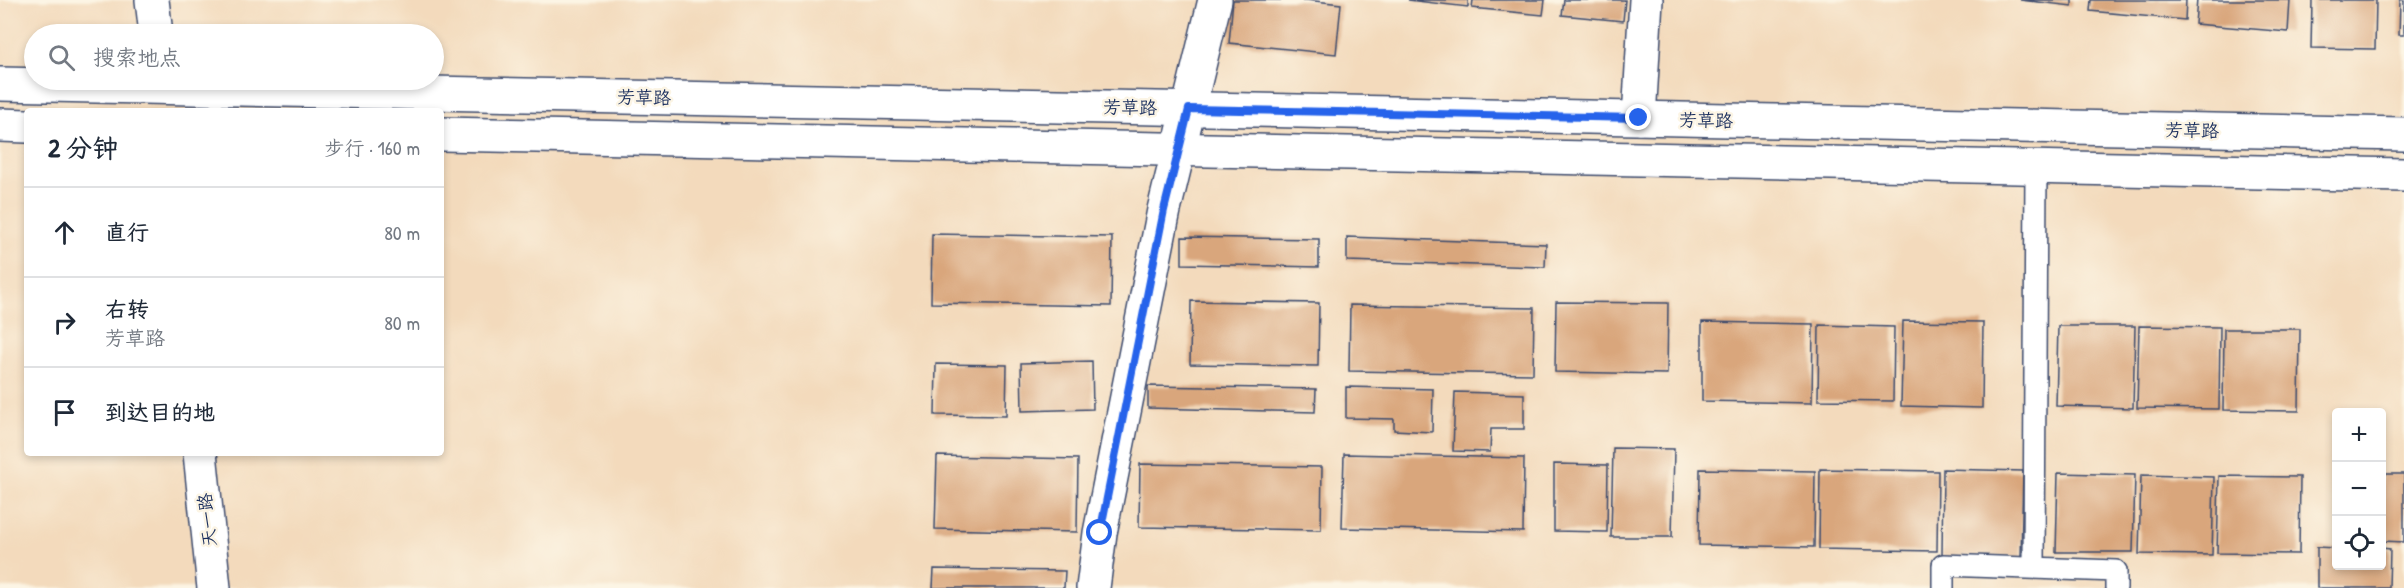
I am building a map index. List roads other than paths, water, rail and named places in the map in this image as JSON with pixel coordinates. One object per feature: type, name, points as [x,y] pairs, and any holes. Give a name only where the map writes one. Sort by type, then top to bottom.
[{"type":"street","points":[[153,0],[155,24]]},
{"type":"street","points":[[1093,588],[1100,533],[1164,210],[1181,149],[1215,0]]},
{"type":"street","points":[[1639,118],[1646,0]]},
{"type":"street","name":"芳草路","points":[[0,84],[24,85]]},
{"type":"street","name":"芳草路","points":[[122,90],[2404,134]]},
{"type":"street","points":[[0,125],[24,126]]},
{"type":"street","points":[[444,134],[2404,176]]},
{"type":"street","name":"天一路","points":[[200,456],[214,588]]},
{"type":"lane","points":[[2034,568],[2036,167]]},
{"type":"lane","points":[[1942,588],[1943,565],[2116,571],[2116,588]]}]
